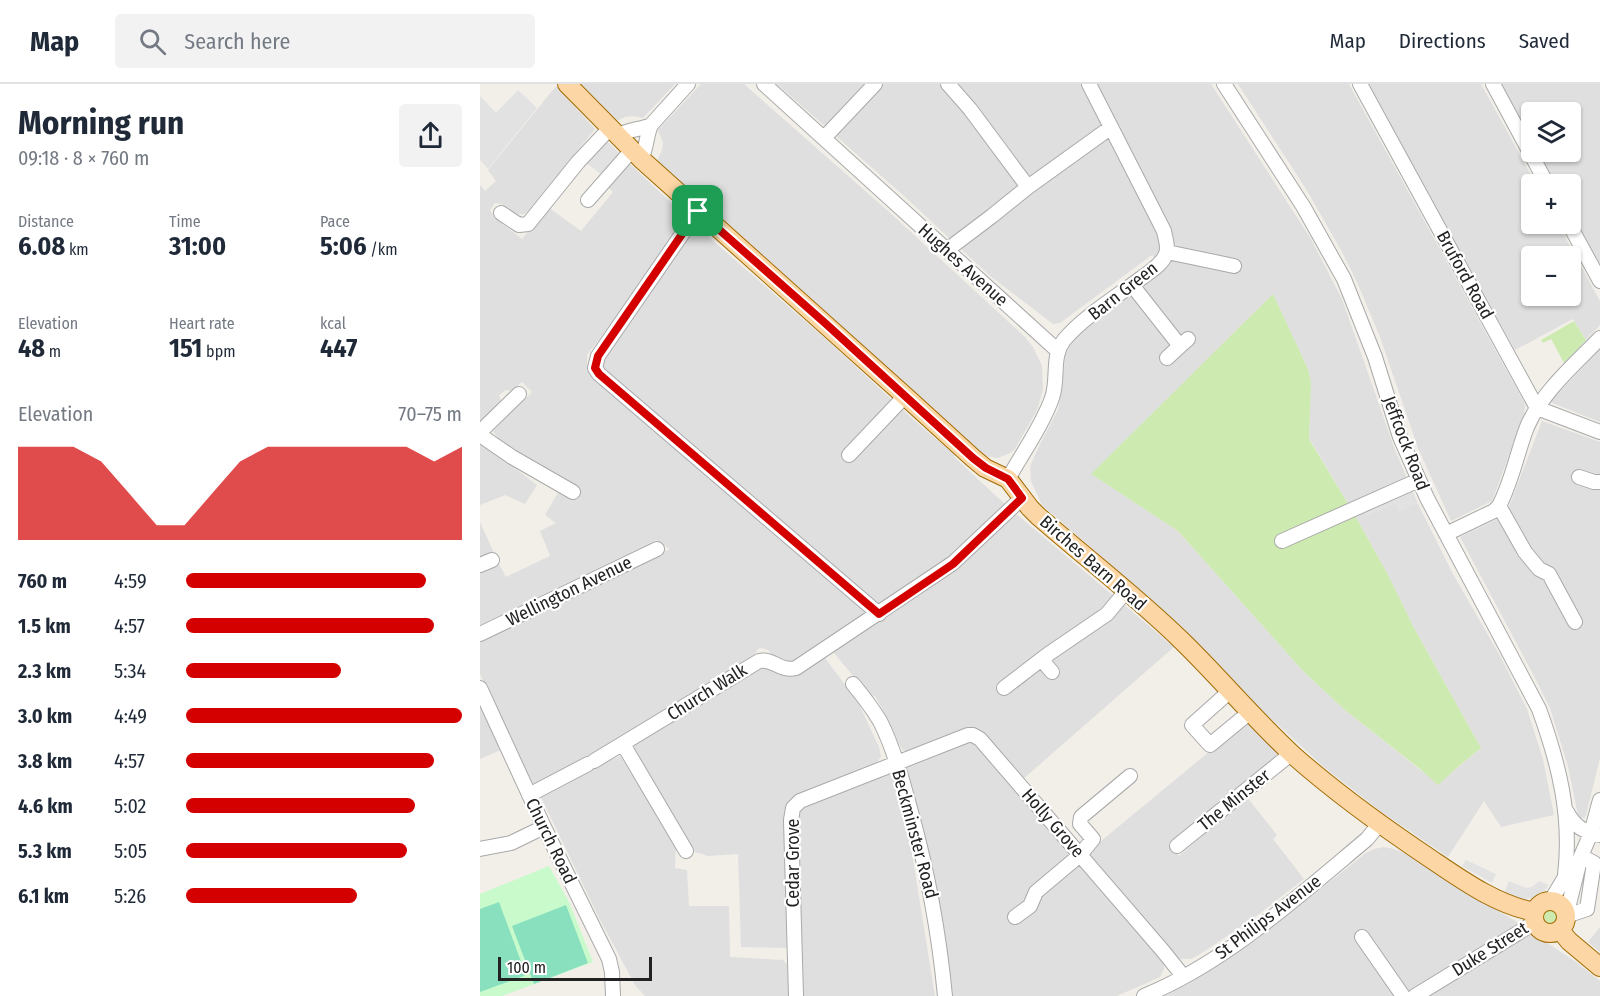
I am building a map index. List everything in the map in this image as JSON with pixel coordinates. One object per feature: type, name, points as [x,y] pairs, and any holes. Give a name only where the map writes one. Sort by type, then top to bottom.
[{"type":"main road","name":"Birches Barn Road","points":[[567,84],[637,155],[973,458],[986,468],[1008,479],[1038,516],[1181,640],[1250,712],[1326,783],[1470,885],[1521,909],[1540,912],[1559,904],[1565,912],[1563,923],[1550,933],[1544,932],[1536,925],[1540,912]]},
{"type":"main road","points":[[1563,923],[1569,941],[1600,967]]},
{"type":"street","points":[[588,200],[637,155],[645,152],[651,125],[688,84]]},
{"type":"street","name":"Hughes Avenue","points":[[764,84],[1058,351]]},
{"type":"street","points":[[824,138],[875,84]]},
{"type":"street","points":[[948,84],[970,109],[1028,187]]},
{"type":"street","name":"Barn Green","points":[[1058,351],[1064,340],[1089,317],[1154,268],[1167,252],[1164,231],[1089,84]]},
{"type":"street","name":"Jeffcock Road","points":[[1224,84],[1303,206],[1340,271],[1362,323],[1400,436],[1419,480],[1539,709],[1550,742],[1566,812],[1568,844],[1565,874]]},
{"type":"street","name":"Bruford Road","points":[[1360,84],[1537,408]]},
{"type":"street","points":[[1493,84],[1542,174]]},
{"type":"street","points":[[501,213],[519,225],[528,224],[578,162],[614,132],[651,125]]},
{"type":"street","points":[[947,250],[1028,187],[1110,128]]},
{"type":"street","points":[[698,211],[598,356],[595,368],[599,374],[879,614]]},
{"type":"street","points":[[1574,234],[1600,281]]},
{"type":"street","points":[[1167,252],[1234,266]]},
{"type":"street","points":[[1132,285],[1184,343],[1167,358]]},
{"type":"street","points":[[1446,534],[1494,511],[1499,506],[1527,427],[1537,408],[1548,393],[1600,338]]},
{"type":"street","points":[[1008,479],[1052,398],[1058,351]]},
{"type":"street","points":[[519,394],[480,433],[512,457],[573,492]]},
{"type":"street","points":[[849,455],[905,396]]},
{"type":"street","points":[[1537,408],[1600,432]]},
{"type":"street","points":[[1579,477],[1600,482]]},
{"type":"street","points":[[1281,541],[1419,480]]},
{"type":"street","name":"Church Walk","points":[[529,795],[623,744],[759,661],[771,661],[782,669],[796,668],[953,564],[1022,498]]},
{"type":"street","points":[[1499,506],[1526,552],[1539,569],[1549,574],[1575,621]]},
{"type":"street","name":"Wellington Avenue","points":[[480,634],[657,549]]},
{"type":"street","points":[[1005,688],[1061,644],[1107,614],[1126,591]]},
{"type":"street","points":[[1041,660],[1052,672]]},
{"type":"street","name":"Beckminster Road","points":[[853,684],[880,722],[908,798],[926,870],[940,949],[945,996]]},
{"type":"street","name":"Church Road","points":[[480,688],[544,827],[609,959],[613,996]]},
{"type":"street","points":[[1230,691],[1192,725],[1210,745],[1250,712]]},
{"type":"street","name":"Holly Grove","points":[[897,763],[968,735],[980,739],[1183,976]]},
{"type":"street","points":[[623,744],[687,854]]},
{"type":"street","name":"The Minster","points":[[1177,846],[1292,753]]},
{"type":"street","name":"Cedar Grove","points":[[796,996],[791,820],[793,808],[800,801],[897,763]]},
{"type":"street","points":[[1015,917],[1030,906],[1036,892],[1080,855],[1093,839],[1080,824],[1081,817],[1130,776]]},
{"type":"street","points":[[1540,912],[1560,887],[1565,874],[1581,856],[1595,834],[1600,800]]},
{"type":"street","points":[[1566,812],[1578,828],[1595,834]]},
{"type":"street","name":"St Philips Avenue","points":[[1144,996],[1214,958],[1265,922],[1367,839],[1380,823]]},
{"type":"street","points":[[480,849],[511,843],[544,827]]},
{"type":"street","points":[[1563,923],[1581,856]]},
{"type":"street","name":"Duke Street","points":[[1415,996],[1526,928],[1540,912]]},
{"type":"street","points":[[1362,937],[1402,996]]},
{"type":"shaded area","points":[[579,84],[675,84],[643,118],[625,117],[615,122]]},
{"type":"shaded area","points":[[701,84],[744,84],[888,211],[1025,337],[1033,347],[1042,366],[1043,390],[1037,410],[1015,449],[998,458],[985,456],[657,161],[663,143],[658,130]]},
{"type":"shaded area","points":[[777,84],[1211,84],[1311,239],[1342,299],[1395,450],[1418,504],[1453,574],[1527,709],[1543,759],[1554,815],[1501,827],[1484,801],[1448,857],[1383,813],[1325,768],[1264,712],[1163,610],[1042,505],[1031,481],[1030,466],[1058,410],[1065,357],[1072,338],[1164,270],[1152,255],[1060,323],[1053,324],[989,275]],"holes":[[[1273,295],[1308,369],[1311,383],[1309,438],[1387,573],[1414,628],[1481,748],[1438,784],[1345,710],[1304,672],[1178,531],[1092,474]]]},
{"type":"shaded area","points":[[1238,84],[1349,84],[1524,402],[1524,415],[1492,501],[1451,521],[1418,448],[1380,337],[1357,282],[1306,189]]},
{"type":"shaded area","points":[[1368,84],[1481,84],[1521,157],[1521,162],[1524,162],[1530,174],[1521,174],[1521,234],[1563,234],[1570,246],[1521,246],[1521,306],[1581,306],[1581,266],[1600,301],[1600,325],[1586,340],[1573,319],[1515,350]]},
{"type":"shaded area","points":[[1501,84],[1600,84],[1600,266],[1581,231],[1581,174],[1550,174],[1544,162],[1581,162],[1581,102],[1521,102],[1521,121]]},
{"type":"shaded area","points":[[556,86],[595,129],[527,212],[514,214],[502,204],[495,203],[490,210],[494,217],[522,239],[548,207],[581,231],[613,192],[605,185],[627,161],[686,217],[653,270],[587,355],[587,364],[591,372],[869,612],[794,663],[778,661],[768,650],[758,649],[755,654],[584,759],[533,785],[480,674],[480,641],[670,549],[656,540],[480,625],[480,567],[497,560],[506,577],[550,556],[540,531],[556,523],[545,515],[559,491],[572,500],[579,490],[499,440],[493,431],[532,392],[522,382],[511,391],[506,390],[499,395],[501,401],[480,424],[480,185],[485,191],[496,181],[488,170]]},
{"type":"shaded area","points":[[518,90],[537,108],[488,169],[480,160],[480,96],[496,113]]},
{"type":"shaded area","points":[[608,142],[621,155],[603,176],[584,161],[600,146]]},
{"type":"shaded area","points":[[696,226],[955,455],[954,457],[1007,506],[958,553],[881,607],[601,368],[602,359]]},
{"type":"shaded area","points":[[1600,349],[1600,422],[1550,402]]},
{"type":"shaded area","points":[[1542,421],[1600,442],[1600,758],[1584,818],[1578,815],[1568,766],[1550,708],[1460,537],[1502,517],[1507,512]]},
{"type":"shaded area","points":[[480,445],[487,447],[537,485],[525,504],[505,495],[480,505]]},
{"type":"shaded area","points":[[1409,487],[1417,504],[1399,512],[1395,504],[1366,515],[1363,508]]},
{"type":"shaded area","points":[[1014,512],[1174,647],[1022,780],[976,729],[908,752],[903,750],[875,696],[871,697],[833,652],[954,568]]},
{"type":"shaded area","points":[[480,522],[494,553],[480,559]]},
{"type":"shaded area","points":[[825,658],[858,702],[881,756],[877,763],[791,798],[785,809],[784,829],[787,948],[741,947],[738,854],[708,856],[695,852],[633,746],[762,667],[779,675],[794,675]]},
{"type":"shaded area","points":[[480,706],[501,750],[480,759]]},
{"type":"shaded area","points":[[1245,722],[1276,752],[1277,757],[1205,818],[1169,844],[1179,856],[1247,797],[1277,835],[1273,839],[1304,879],[1255,917],[1202,953],[1191,959],[1180,959],[1175,957],[1086,856],[1095,846]]},
{"type":"shaded area","points":[[972,741],[1164,961],[1164,969],[1160,977],[1117,996],[952,996],[943,930],[927,848],[906,764]]},
{"type":"shaded area","points":[[620,756],[676,845],[675,868],[687,870],[689,906],[729,906],[730,957],[783,960],[787,964],[789,996],[645,996],[635,985],[599,918],[540,795]]},
{"type":"shaded area","points":[[891,770],[910,841],[935,996],[801,996],[794,819],[802,806]]},
{"type":"shaded area","points":[[1384,847],[1406,854],[1519,923],[1476,950],[1484,962],[1534,934],[1600,981],[1600,996],[1165,996],[1190,983],[1256,940],[1366,853]]},
{"type":"shaded area","points":[[1466,860],[1496,874],[1492,883],[1462,866]]},
{"type":"shaded area","points":[[1509,881],[1526,888],[1532,887],[1539,881],[1548,885],[1537,897],[1520,899],[1504,893]]},
{"type":"shaded area","points":[[1600,927],[1600,952],[1588,942]]},
{"type":"green space","points":[[1273,294],[1308,369],[1311,383],[1309,439],[1387,573],[1414,628],[1481,748],[1438,785],[1345,710],[1304,672],[1178,531],[1091,474]]},
{"type":"green space","points":[[1574,321],[1586,340],[1564,363],[1551,339],[1543,343],[1541,340]]},
{"type":"green space","points":[[549,866],[569,902],[593,962],[502,996],[480,996],[480,894]]},
{"type":"green space","points":[[499,902],[526,975],[480,992],[480,909]]},
{"type":"green space","points":[[566,905],[588,963],[534,984],[512,926]]},
{"type":"green space","points":[[1551,906],[1559,909],[1562,917],[1559,925],[1551,928],[1543,925],[1540,917],[1543,909]]},
{"type":"route","points":[[698,211],[973,458],[986,468],[1008,479],[1022,498],[953,564],[879,614],[599,374],[595,368],[598,356],[698,211]]}]
